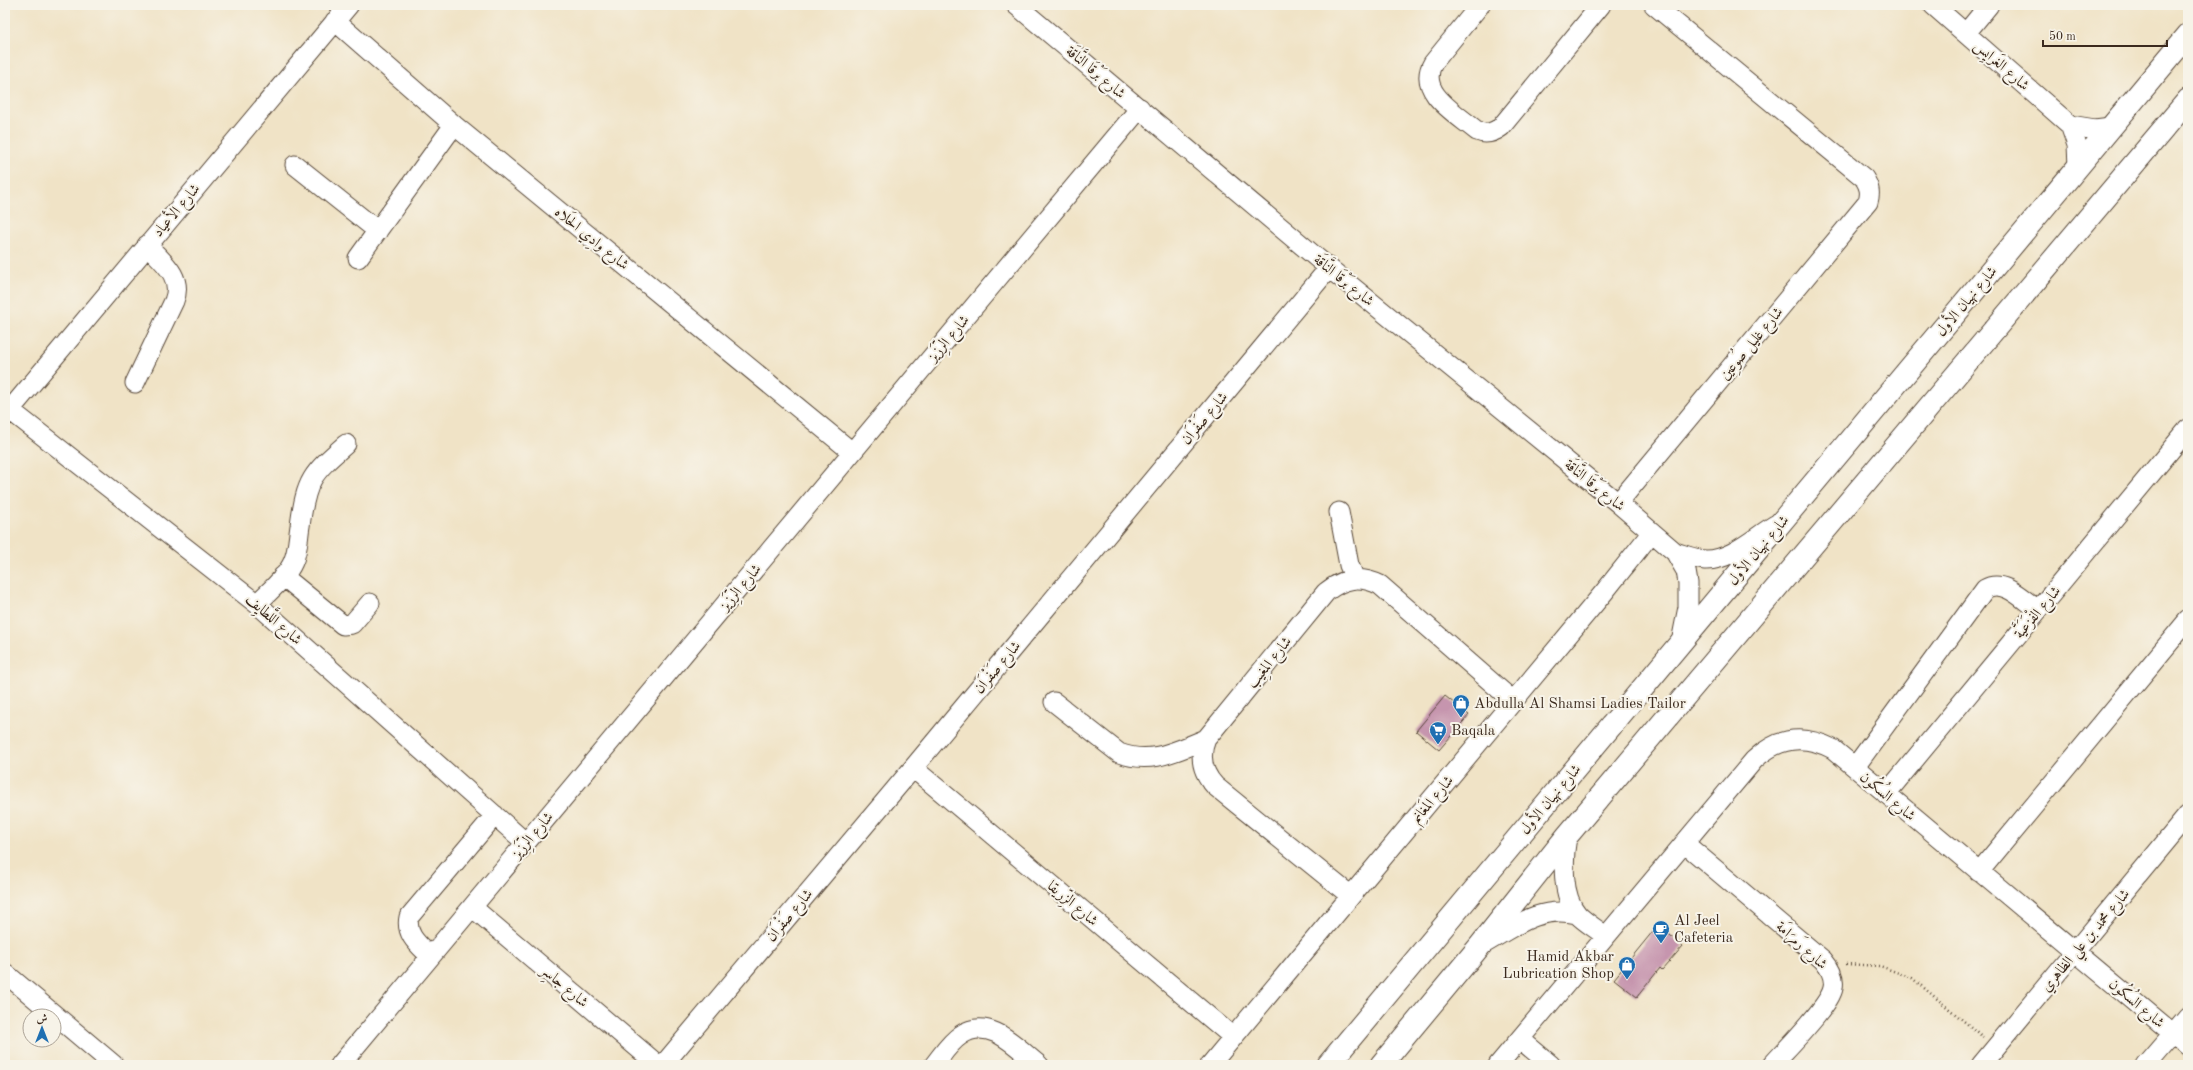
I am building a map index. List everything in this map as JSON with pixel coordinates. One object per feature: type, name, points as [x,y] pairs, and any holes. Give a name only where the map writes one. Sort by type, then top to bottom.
[{"type":"main road","name":"شارع نهيان الأول","points":[[1328,1065],[2188,35]]},
{"type":"main road","points":[[1380,1065],[1479,947],[1567,836],[2188,100]]},
{"type":"street","name":"شارع الأعياد","points":[[8,413],[349,5]]},
{"type":"street","name":"شارع بَرْقَا النَّاقَة","points":[[1016,5],[1329,268],[1618,503],[1675,552],[1686,571],[1688,583],[1688,607],[1681,642]]},
{"type":"street","points":[[1476,6],[1434,63],[1428,73],[1428,79],[1429,85],[1435,95],[1476,131],[1485,134],[1496,131],[1501,127],[1600,5]]},
{"type":"street","name":"شارع غليل صُوعِين","points":[[1618,503],[1868,202],[1870,190],[1864,178],[1654,5]]},
{"type":"street","name":"شارع الغَرايِس","points":[[1933,5],[2070,125],[2077,145],[2078,166]]},
{"type":"street","points":[[1966,33],[1989,5]]},
{"type":"street","name":"شارع وادِي الحَلاه","points":[[335,21],[454,125],[852,452]]},
{"type":"street","name":"شارع الرِّزَيز","points":[[340,1065],[1140,108]]},
{"type":"street","points":[[358,258],[454,125]]},
{"type":"street","points":[[2070,125],[2095,129],[2111,127]]},
{"type":"street","points":[[295,165],[378,230]]},
{"type":"street","points":[[135,383],[174,301],[177,289],[174,275],[147,245]]},
{"type":"street","name":"شارع صَفْرَان","points":[[663,1065],[914,768],[1329,268]]},
{"type":"street","name":"شارع اللَّطايِف","points":[[8,413],[257,604],[526,842]]},
{"type":"street","name":"شارع الفْزَعَيَّة","points":[[1886,794],[2188,430]]},
{"type":"street","points":[[257,604],[283,576],[296,555],[303,498],[310,480],[320,467],[346,444]]},
{"type":"street","points":[[1339,512],[1349,564],[1354,579]]},
{"type":"street","name":"شارع بَرْقَا النَّاقَة","points":[[1675,552],[1697,559],[1717,558],[1727,555],[1786,518]]},
{"type":"street","name":"شارع المَغانِم","points":[[1210,1065],[1652,532]]},
{"type":"street","points":[[283,576],[343,625],[352,624],[370,603]]},
{"type":"street","name":"شارع المغِيب","points":[[1351,896],[1211,782],[1202,762],[1202,750],[1206,738],[1326,592],[1339,583],[1354,579],[1372,581],[1387,590],[1513,701]]},
{"type":"street","points":[[1855,768],[1985,589],[1994,585],[2004,586],[2038,610]]},
{"type":"street","points":[[1979,872],[2188,620]]},
{"type":"street","points":[[1054,702],[1119,753],[1132,758],[1144,759],[1157,757],[1206,738]]},
{"type":"street","name":"شارع السُكُون","points":[[1498,1065],[1761,752],[1779,742],[1801,739],[1812,740],[1833,749],[2188,1046]]},
{"type":"street","name":"شارع الزِّريقا","points":[[914,768],[1233,1037]]},
{"type":"street","points":[[430,956],[411,936],[408,923],[409,917],[495,815]]},
{"type":"street","name":"شارع محمد بن علي الظاهري","points":[[1981,1065],[2188,815]]},
{"type":"street","points":[[1567,836],[1564,868],[1566,884],[1578,914]]},
{"type":"street","name":"شارع رَمرَامَة","points":[[1684,843],[1829,966],[1834,981],[1830,997],[1772,1065]]},
{"type":"street","name":"شارع جاسِر","points":[[472,907],[658,1065]]},
{"type":"street","points":[[1479,947],[1535,915],[1563,911],[1578,914],[1605,936]]},
{"type":"street","points":[[5,973],[114,1065]]},
{"type":"street","points":[[2146,1065],[2188,1016]]},
{"type":"street","points":[[934,1065],[961,1034],[975,1029],[983,1029],[998,1033],[1039,1065]]},
{"type":"street","points":[[1520,1039],[1551,1065]]},
{"type":"path","points":[[1829,966],[1846,964],[1880,966],[1912,978],[1996,1048]]},
{"type":"building","points":[[1445,696],[1469,715],[1439,750],[1416,731]]},
{"type":"building","points":[[1658,925],[1683,946],[1662,970],[1660,968],[1637,997],[1614,979]]},
{"type":"place","name":"Abdulla Al Shamsi Ladies Tailor","points":[[1461,718]]},
{"type":"place","name":"Baqala","points":[[1438,745]]},
{"type":"place","name":"Al Jeel Cafeteria","points":[[1661,944]]},
{"type":"place","name":"Hamid Akbar Lubrication Shop","points":[[1627,980]]}]
